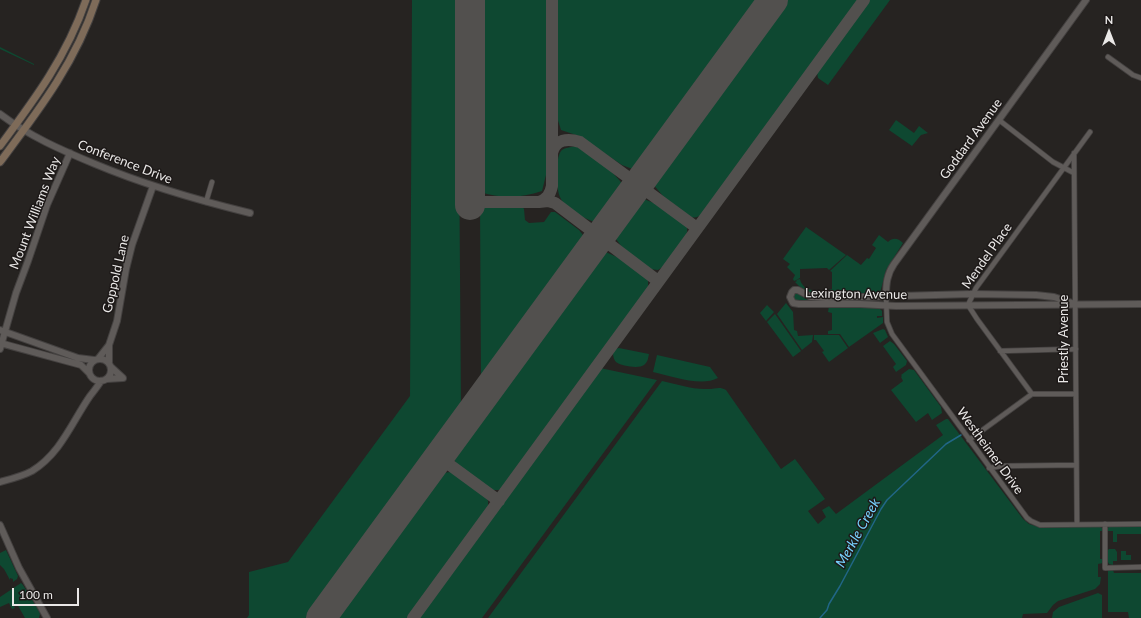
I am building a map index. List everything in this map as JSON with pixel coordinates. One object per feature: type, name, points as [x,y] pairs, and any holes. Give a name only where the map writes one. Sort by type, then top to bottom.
[{"type":"main road","points":[[0,146],[39,93],[57,65],[74,30],[86,0]]},
{"type":"main road","points":[[87,24],[91,0]]},
{"type":"main road","points":[[0,162],[52,91],[63,73],[87,24],[96,0]]},
{"type":"street","name":"Goddard Avenue","points":[[886,296],[889,272],[894,264],[1086,0]]},
{"type":"street","points":[[1108,57],[1133,75],[1141,78]]},
{"type":"street","name":"Conference Drive","points":[[0,114],[24,130],[70,153],[118,173],[153,186],[206,202],[250,213]]},
{"type":"street","points":[[998,120],[1053,162],[1074,173]]},
{"type":"street","name":"Mendel Place","points":[[1032,394],[968,305],[972,294],[1090,132]]},
{"type":"street","name":"Mount Williams Way","points":[[0,345],[2,330],[47,205],[70,153]]},
{"type":"street","name":"Priestly Avenue","points":[[1074,153],[1077,524]]},
{"type":"street","points":[[206,202],[212,182]]},
{"type":"street","name":"Goppold Lane","points":[[110,364],[109,345],[117,321],[126,269],[132,245],[153,186]]},
{"type":"street","name":"Lexington Avenue","points":[[1075,304],[1045,296],[972,294],[886,296],[868,298],[813,298],[808,297],[796,290],[792,292],[790,297],[793,302],[799,304],[886,305],[1141,304]]},
{"type":"street","name":"Westheimer Drive","points":[[886,296],[887,322],[892,334],[1024,514],[1031,521],[1040,525],[1141,524]]},
{"type":"street","points":[[0,345],[81,365],[96,381],[122,378],[104,359],[78,358],[2,330]]},
{"type":"street","name":"Goppold Lane","points":[[96,359],[109,345]]},
{"type":"street","points":[[1000,351],[1076,349]]},
{"type":"street","points":[[90,396],[90,366],[96,359]]},
{"type":"street","points":[[0,482],[30,472],[50,456],[64,440],[90,396],[111,373],[110,364]]},
{"type":"street","points":[[969,440],[1032,394],[1076,394]]},
{"type":"street","points":[[990,468],[1002,466],[1076,465]]},
{"type":"street","points":[[1105,524],[1105,568],[1141,568]]},
{"type":"street","points":[[0,525],[2,537],[47,618]]},
{"type":"street","points":[[1,547],[7,544]]},
{"type":"green space","points":[[412,0],[458,0],[461,409],[308,618],[247,618],[249,615],[249,572],[288,562],[410,396]]},
{"type":"green space","points":[[479,0],[546,0],[546,175],[542,191],[511,197],[496,196],[480,192]]},
{"type":"green space","points":[[554,0],[760,0],[635,170],[622,165],[579,136],[561,130],[556,114]]},
{"type":"green space","points":[[786,0],[859,0],[704,211],[699,216],[691,217],[663,196],[652,183]]},
{"type":"green space","points":[[870,0],[890,0],[828,85],[818,78],[817,72]]},
{"type":"green space","points":[[0,47],[34,64],[34,65],[0,49]]},
{"type":"green space","points":[[896,120],[914,133],[919,126],[928,133],[921,135],[912,146],[889,130]]},
{"type":"green space","points":[[575,146],[589,153],[602,163],[624,186],[597,223],[571,210],[566,206],[560,197],[557,174],[559,155],[564,149]]},
{"type":"green space","points":[[641,198],[654,203],[682,221],[687,226],[685,238],[664,266],[658,270],[650,269],[622,247],[613,235]]},
{"type":"green space","points":[[480,206],[522,206],[524,209],[525,220],[529,223],[544,222],[551,212],[555,212],[579,230],[586,239],[481,382]]},
{"type":"green space","points":[[806,227],[846,255],[829,270],[827,268],[800,269],[800,278],[794,281],[793,279],[795,275],[787,267],[790,264],[783,259]]},
{"type":"green space","points":[[879,235],[888,242],[892,239],[896,239],[903,243],[886,270],[880,293],[829,296],[828,290],[832,289],[832,272],[830,271],[847,255],[861,265],[867,258],[869,259],[876,248],[872,245]]},
{"type":"green space","points":[[603,251],[621,259],[640,271],[648,280],[648,288],[504,486],[499,490],[489,490],[457,465],[454,459],[455,451]]},
{"type":"green space","points":[[800,279],[804,286],[812,290],[812,293],[821,293],[822,290],[823,294],[821,296],[807,294],[795,282],[797,281],[796,280]]},
{"type":"green space","points":[[796,293],[808,300],[822,301],[797,303],[793,299],[793,295]]},
{"type":"green space","points":[[786,303],[793,312],[794,330],[797,331],[798,336],[813,335],[812,342],[802,350],[777,314]]},
{"type":"green space","points":[[767,305],[774,312],[766,321],[760,313]]},
{"type":"green space","points":[[829,306],[878,307],[882,311],[882,316],[877,316],[877,318],[883,317],[883,323],[849,347],[840,334],[828,334],[828,331],[832,330],[832,313],[828,312]]},
{"type":"green space","points":[[775,314],[801,351],[793,357],[767,322]]},
{"type":"green space","points":[[883,329],[888,337],[880,343],[873,333]]},
{"type":"green space","points":[[814,335],[839,335],[848,348],[829,362],[822,352],[824,351],[816,340],[814,340]]},
{"type":"green space","points":[[890,341],[907,361],[906,365],[896,372],[893,367],[896,364],[883,346]]},
{"type":"green space","points":[[619,348],[649,354],[647,361],[644,365],[638,367],[622,365],[616,362],[613,357],[615,349]]},
{"type":"green space","points":[[657,355],[710,367],[718,378],[695,381],[653,372]]},
{"type":"green space","points":[[600,368],[657,380],[482,618],[419,618]]},
{"type":"green space","points":[[909,369],[914,370],[941,407],[942,413],[932,420],[928,413],[916,422],[891,390],[903,381],[901,375]]},
{"type":"green space","points":[[662,381],[697,389],[719,388],[726,390],[781,469],[795,459],[825,499],[808,511],[818,524],[826,517],[822,510],[829,506],[836,514],[943,435],[936,425],[948,419],[1023,519],[1029,524],[1039,527],[1102,528],[1102,531],[1100,531],[1100,559],[1103,559],[1103,563],[1098,564],[1098,577],[1101,577],[1100,584],[1095,589],[1058,601],[1047,613],[1023,614],[1022,618],[488,618]]},
{"type":"green space","points":[[451,472],[486,496],[488,508],[408,618],[334,618],[438,476],[442,473]]},
{"type":"green space","points":[[1141,526],[1141,534],[1117,534],[1117,542],[1113,542],[1113,531],[1108,531],[1109,527]]},
{"type":"green space","points":[[1109,549],[1115,549],[1117,552],[1117,561],[1113,561],[1113,565],[1109,564],[1108,562],[1107,551]]},
{"type":"green space","points":[[6,550],[18,576],[13,582],[13,579],[10,578],[10,580],[0,565],[0,553]]},
{"type":"green space","points":[[1121,551],[1126,551],[1126,555],[1131,555],[1131,560],[1121,560]]},
{"type":"green space","points":[[1108,570],[1113,570],[1114,573],[1141,573],[1141,618],[1129,618],[1128,612],[1108,612]]},
{"type":"green space","points":[[21,583],[39,611],[39,618],[25,618],[17,604],[14,606],[15,608],[12,609],[9,603],[0,607],[0,597]]},
{"type":"green space","points":[[1098,593],[1102,595],[1102,618],[1052,618],[1053,612],[1059,607]]},
{"type":"waterway","name":"Merkle Creek","points":[[820,618],[827,610],[887,500],[946,444],[961,435]]},
{"type":"taxiway","points":[[470,199],[473,202],[539,202],[544,200],[550,192],[552,186],[552,0]]},
{"type":"taxiway","points":[[413,618],[864,0]]},
{"type":"taxiway","points":[[552,153],[559,142],[567,140],[580,142],[697,228]]},
{"type":"taxiway","points":[[539,202],[548,201],[555,203],[658,281]]},
{"type":"taxiway","points":[[439,457],[499,501]]},
{"type":"runway","points":[[470,0],[470,205]]},
{"type":"runway","points":[[321,618],[773,0]]}]
